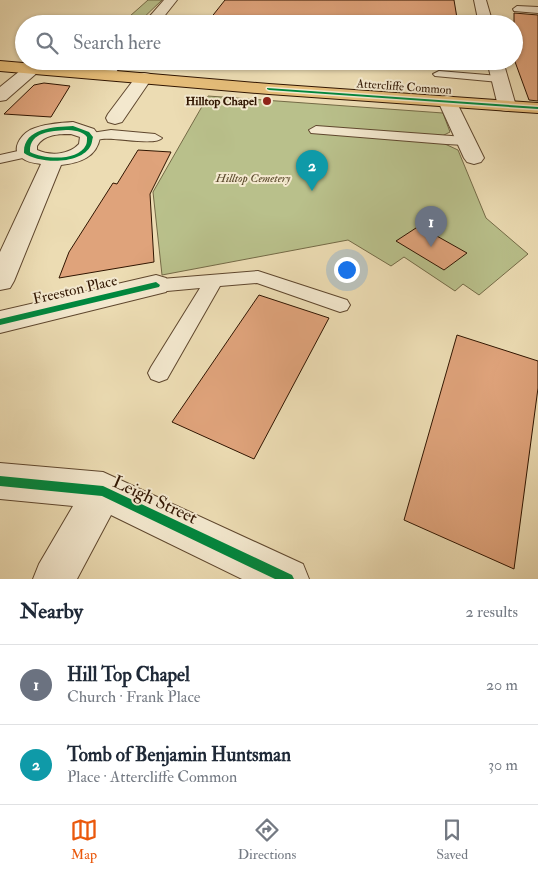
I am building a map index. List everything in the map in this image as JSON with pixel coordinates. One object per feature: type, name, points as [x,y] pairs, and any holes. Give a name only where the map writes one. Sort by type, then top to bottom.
[{"type":"main road","name":"Attercliffe Common","points":[[0,66],[15,67]]},
{"type":"main road","name":"Attercliffe Common","points":[[44,70],[538,108]]},
{"type":"street","points":[[158,15],[171,0]]},
{"type":"street","points":[[480,0],[484,15]]},
{"type":"street","points":[[0,96],[31,70]]},
{"type":"street","points":[[105,75],[109,70]]},
{"type":"street","points":[[497,70],[508,106]]},
{"type":"street","points":[[115,118],[144,78]]},
{"type":"street","points":[[447,101],[474,158]]},
{"type":"street","points":[[73,128],[87,133],[90,137],[91,142],[88,146],[74,156],[42,160],[27,153],[28,142],[34,137],[52,130],[73,128]]},
{"type":"street","points":[[0,281],[53,160]]},
{"type":"street","name":"Freeston Place","points":[[0,322],[156,285]]},
{"type":"street","name":"Leigh Street","points":[[0,481],[102,491],[288,579]]},
{"type":"street","points":[[54,579],[102,491]]},
{"type":"lane","points":[[517,9],[538,10]]},
{"type":"lane","points":[[439,74],[499,79]]},
{"type":"lane","points":[[316,130],[381,134],[427,140],[465,141]]},
{"type":"lane","points":[[90,137],[111,134],[155,138]]},
{"type":"lane","points":[[0,159],[27,153]]},
{"type":"lane","points":[[156,285],[258,277],[340,305]]},
{"type":"lane","points":[[159,373],[214,281]]},
{"type":"green space","points":[[148,0],[162,0],[146,15],[131,15]]},
{"type":"green space","name":"Hilltop Cemetery","points":[[208,96],[443,113],[450,132],[442,136],[445,144],[458,150],[486,218],[528,254],[479,295],[463,284],[455,291],[404,257],[391,266],[348,240],[162,275],[153,192]]},
{"type":"building","points":[[225,0],[454,0],[456,15],[213,15]]},
{"type":"building","points":[[514,13],[538,15],[538,101],[529,100],[518,70],[523,70],[523,15],[514,15]]},
{"type":"building","points":[[44,83],[70,86],[51,117],[4,114],[34,85]]},
{"type":"building","points":[[138,150],[171,152],[150,194],[154,262],[59,278],[69,252],[113,183],[117,184]]},
{"type":"building","points":[[419,226],[467,253],[444,270],[396,241]]},
{"type":"building","points":[[259,295],[329,318],[254,459],[172,422]]},
{"type":"building","points":[[457,335],[538,361],[538,388],[514,569],[404,520]]},
{"type":"cycle path","points":[[269,89],[538,108]]},
{"type":"cycle path","points":[[73,128],[87,133],[90,137],[88,145],[83,152],[75,156],[54,159],[43,159],[27,153],[27,146],[35,135],[50,130],[73,128]]},
{"type":"cycle path","points":[[0,322],[156,285]]},
{"type":"cycle path","points":[[0,481],[103,491],[288,579]]},
{"type":"place","name":"Hilltop Chapel","points":[[267,101]]},
{"type":"place","name":"Tomb of Benjamin Huntsman","points":[[312,191]]},
{"type":"place","name":"Hill Top Chapel","points":[[431,247]]}]
